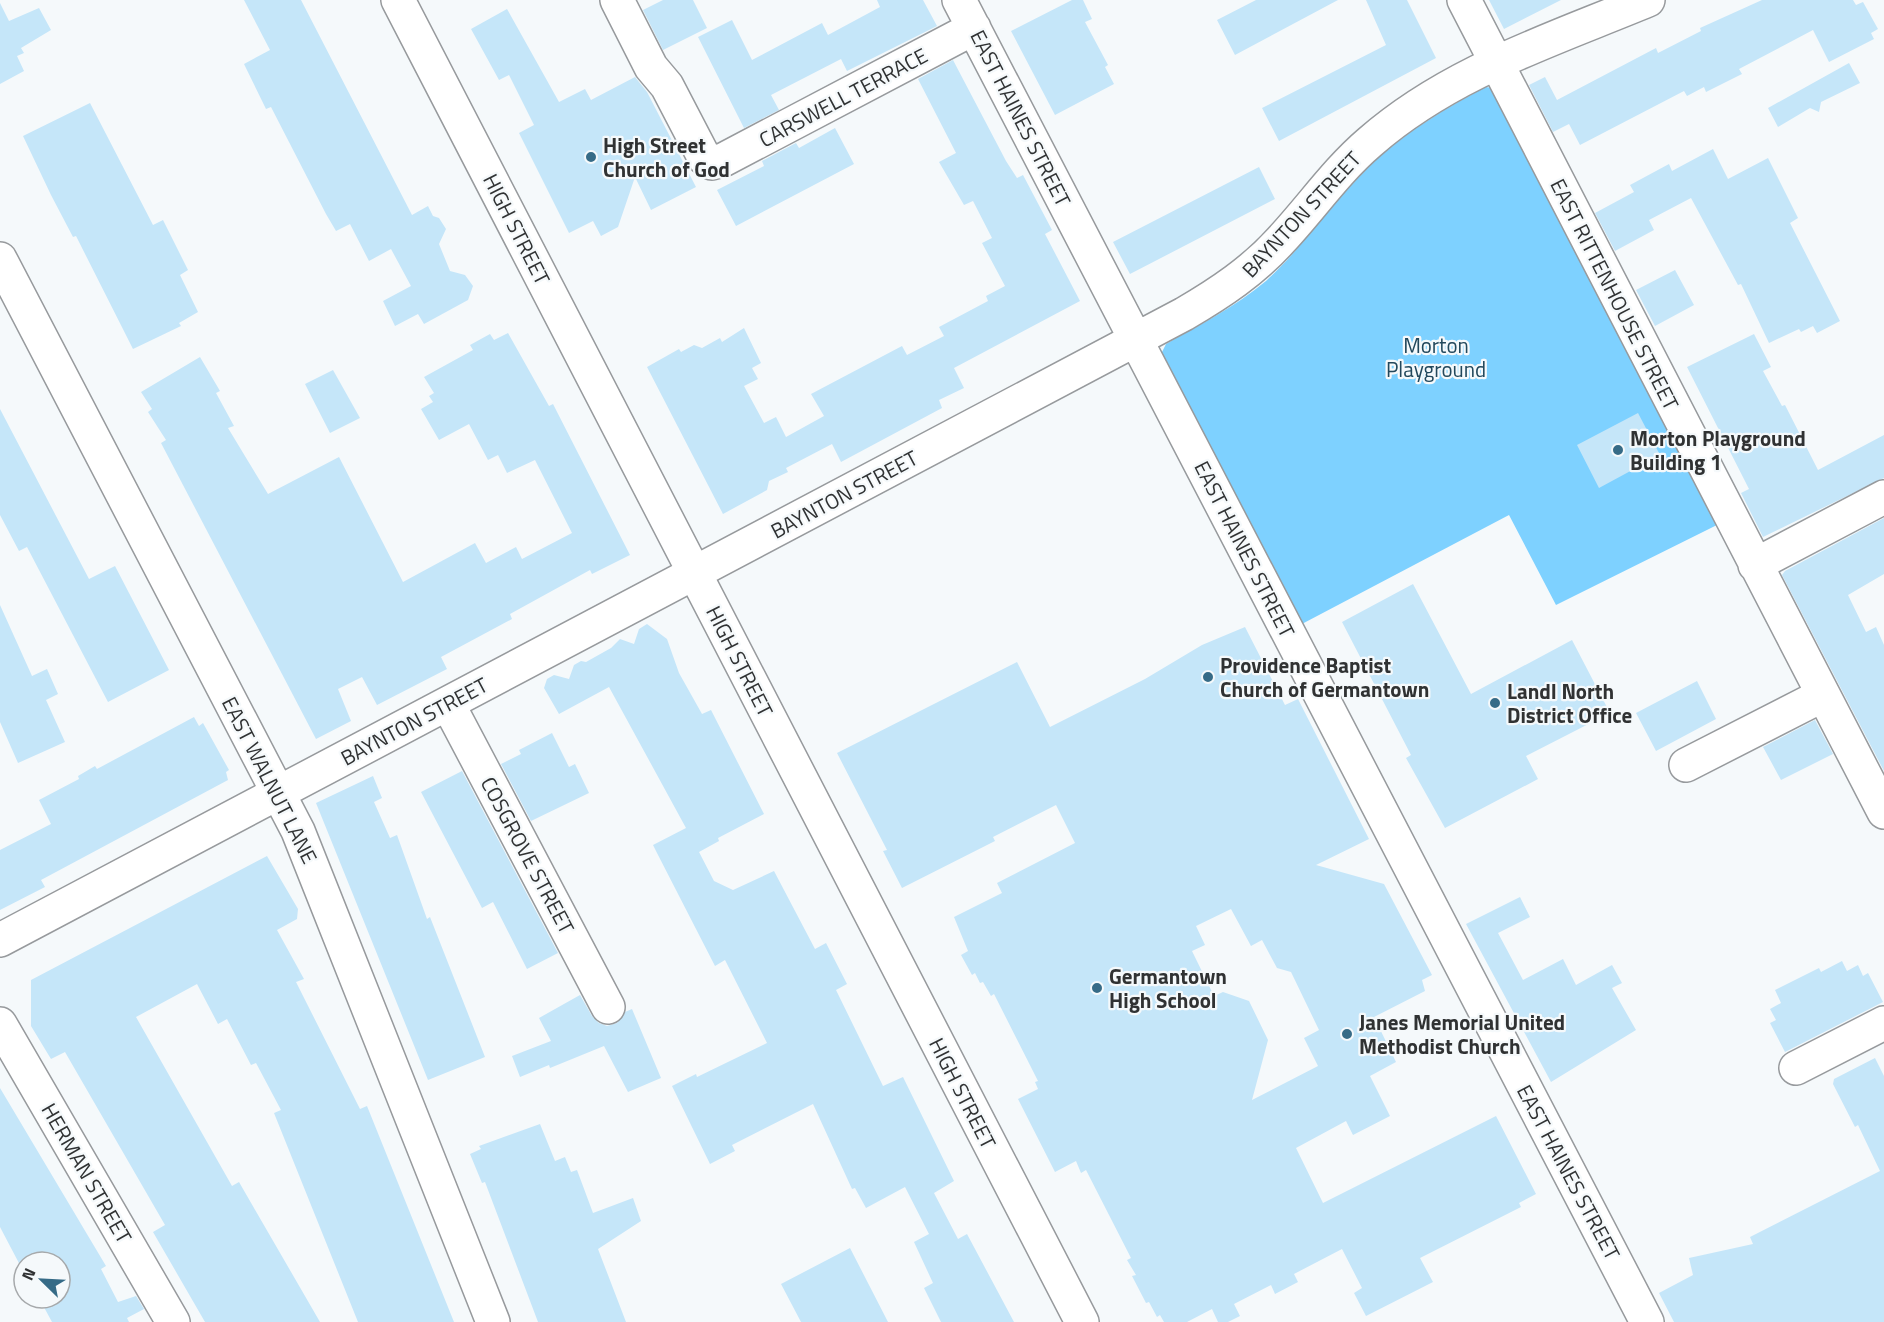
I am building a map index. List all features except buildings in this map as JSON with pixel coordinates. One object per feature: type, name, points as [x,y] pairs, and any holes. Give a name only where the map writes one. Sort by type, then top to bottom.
[{"type":"street","name":"HIGH STREET","points":[[398,0],[1082,1322]]},
{"type":"street","name":"CARSWELL TERRACE","points":[[617,0],[651,68],[668,86],[705,159],[712,163],[723,160],[967,14]]},
{"type":"street","name":"EAST RITTENHOUSE STREET","points":[[1464,0],[1884,812]]},
{"type":"street","name":"BAYNTON STREET","points":[[0,940],[1184,314],[1236,282],[1282,239],[1342,169],[1368,143],[1439,91],[1496,63],[1648,0]]},
{"type":"street","name":"EAST HAINES STREET","points":[[967,14],[1647,1322]]},
{"type":"street","name":"EAST WALNUT LANE","points":[[0,259],[311,860],[493,1322]]},
{"type":"street","points":[[1755,565],[1884,497]]},
{"type":"street","points":[[1686,765],[1823,695]]},
{"type":"street","name":"COSGROVE STREET","points":[[448,704],[608,1006]]},
{"type":"street","name":"HERMAN STREET","points":[[0,1024],[173,1322]]},
{"type":"street","points":[[1796,1068],[1881,1031]]},
{"type":"green space","name":"Morton Playground","points":[[1486,87],[1493,88],[1721,523],[1556,605],[1509,515],[1300,625],[1161,354],[1166,344],[1230,307],[1266,281],[1291,256],[1348,189],[1388,149],[1435,116]]},
{"type":"place","name":"High Street Church of God","points":[[591,157]]},
{"type":"place","name":"Morton Playground Building 1","points":[[1618,450]]},
{"type":"place","name":"Providence Baptist Church of Germantown","points":[[1208,677]]},
{"type":"place","name":"LandI North District Office","points":[[1495,703]]},
{"type":"place","name":"Germantown High School","points":[[1097,988]]},
{"type":"place","name":"Janes Memorial United Methodist Church","points":[[1347,1034]]}]
